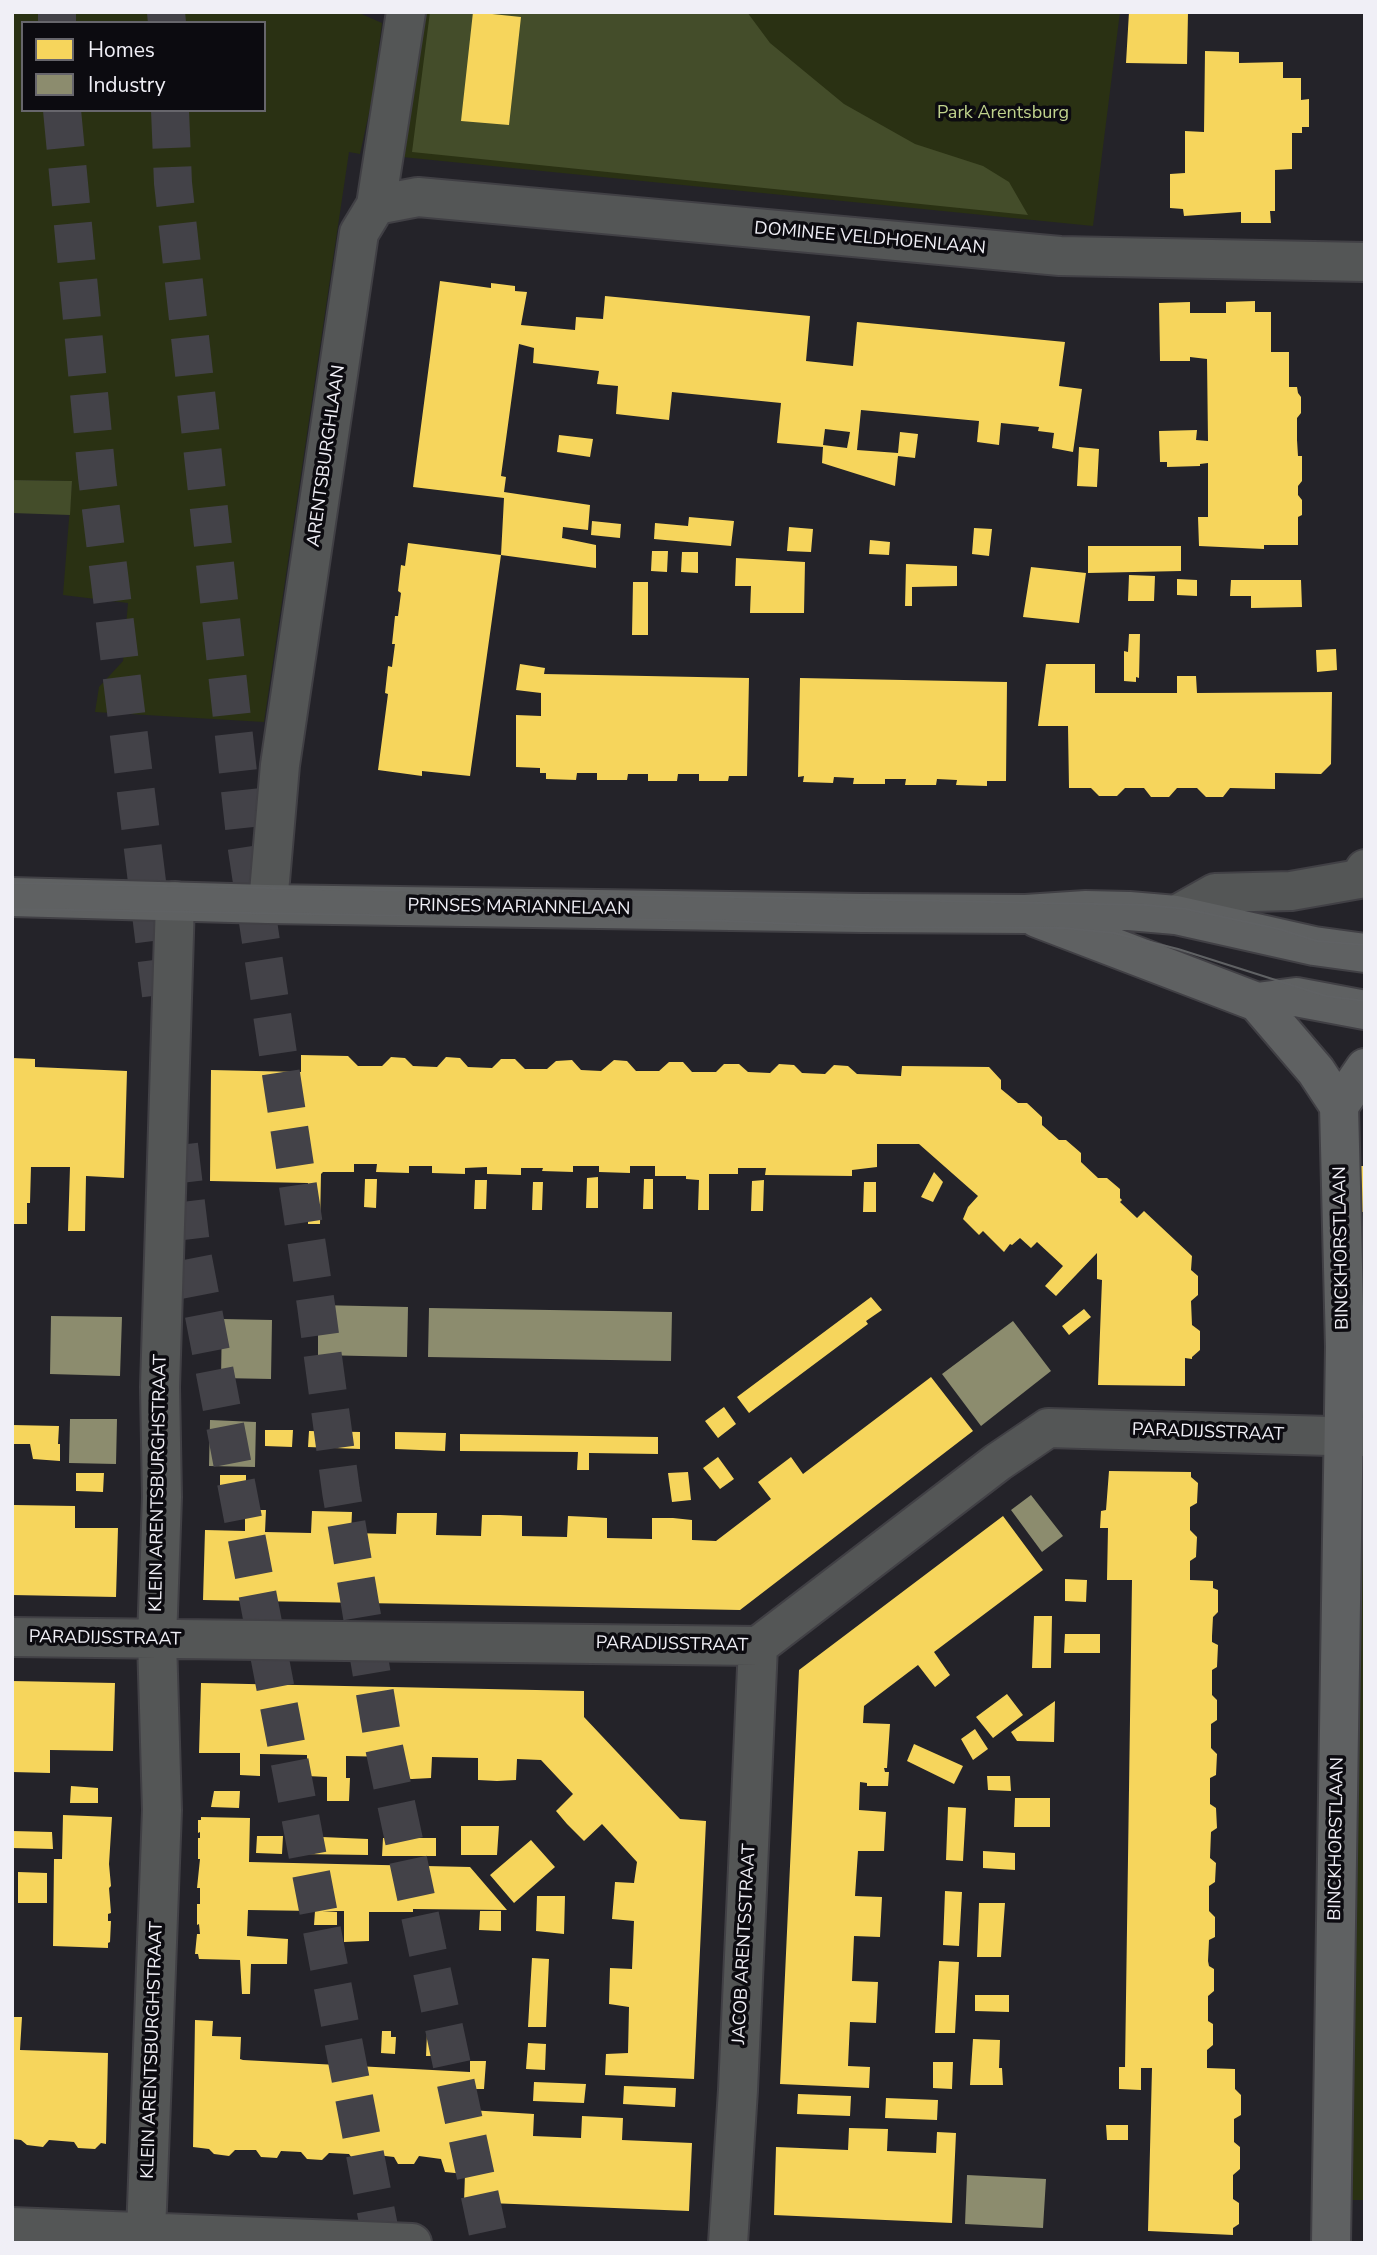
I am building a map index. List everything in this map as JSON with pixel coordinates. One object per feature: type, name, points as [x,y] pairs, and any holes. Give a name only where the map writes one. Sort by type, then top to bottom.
[{"type":"street","name":"ARENTSBURGHLAAN","points":[[268,904],[280,765],[359,233],[376,205],[406,12]]},
{"type":"street","name":"DOMINEE VELDHOENLAAN","points":[[376,205],[418,197],[1060,256],[1365,262]]},
{"type":"street","points":[[1175,915],[1215,893],[1291,891],[1359,879],[1365,869]]},
{"type":"street","name":"PRINSES MARIANNELAAN","points":[[12,897],[268,904],[1026,914],[1086,910],[1129,911],[1175,915],[1314,946],[1365,953]]},
{"type":"street","name":"KLEIN ARENTSBURGHSTRAAT","points":[[146,2233],[162,1810],[157,1640],[162,1497],[159,1387],[175,901]]},
{"type":"street","name":"PRINSES MARIANNELAAN","points":[[1026,914],[1256,1002],[1296,997],[1365,1010]]},
{"type":"street","points":[[1314,946],[1365,982]]},
{"type":"street","points":[[1256,1002],[1316,1071],[1339,1106],[1365,1068]]},
{"type":"street","name":"BINCKHORSTLAAN","points":[[1331,2243],[1354,1437],[1344,1307],[1339,1106]]},
{"type":"street","name":"PARADIJSSTRAAT","points":[[12,1637],[758,1646],[998,1462],[1048,1428],[1354,1437]]},
{"type":"street","name":"JACOB ARENTSSTRAAT","points":[[728,2243],[738,2090],[758,1646]]},
{"type":"street","points":[[12,2227],[412,2243]]},
{"type":"green space","points":[[12,12],[357,12],[382,23],[372,99],[360,154],[349,152],[264,722],[95,712],[99,687],[123,661],[128,603],[63,595],[72,481],[12,480]]},
{"type":"green space","name":"Park Arentsburg","points":[[422,12],[1120,12],[1093,226],[402,157]]},
{"type":"green space","points":[[430,12],[747,12],[770,43],[844,104],[915,144],[983,166],[1009,182],[1028,215],[412,152]]},
{"type":"green space","points":[[12,480],[72,481],[70,515],[12,513]]},
{"type":"green space","points":[[1365,1512],[1365,2200],[1352,2200],[1361,1513]]},
{"type":"building: Homes","points":[[473,12],[521,17],[509,125],[461,121]]},
{"type":"building: Homes","points":[[1129,12],[1188,12],[1187,64],[1126,63]]},
{"type":"building: Homes","points":[[1205,51],[1239,52],[1239,63],[1283,62],[1283,78],[1301,78],[1301,100],[1309,99],[1309,127],[1302,127],[1302,133],[1292,133],[1292,169],[1275,170],[1275,211],[1270,211],[1271,223],[1241,223],[1241,212],[1184,216],[1183,209],[1170,208],[1170,174],[1185,173],[1185,131],[1204,132]]},
{"type":"building: Homes","points":[[440,281],[491,288],[491,283],[515,286],[515,291],[527,292],[521,325],[575,330],[576,317],[603,319],[605,296],[810,316],[806,361],[853,366],[857,322],[1065,342],[1059,386],[1082,389],[1073,452],[1052,448],[1054,433],[1038,431],[1039,427],[1001,423],[999,445],[977,442],[979,421],[861,410],[857,450],[898,453],[900,432],[918,434],[915,458],[898,456],[895,486],[822,463],[823,447],[777,443],[781,403],[672,392],[669,420],[616,414],[618,386],[597,384],[599,371],[533,363],[534,348],[519,344],[501,476],[506,477],[504,492],[590,505],[588,530],[563,527],[562,538],[596,545],[596,568],[501,555],[504,498],[413,487]],"holes":[[[825,429],[850,432],[847,448],[823,445]]]},
{"type":"building: Homes","points":[[1255,301],[1255,312],[1271,312],[1271,352],[1289,352],[1289,387],[1297,387],[1301,397],[1301,413],[1297,418],[1298,456],[1302,456],[1302,481],[1298,486],[1298,495],[1302,500],[1302,515],[1298,517],[1298,545],[1264,545],[1264,549],[1199,546],[1198,517],[1208,517],[1208,463],[1200,466],[1167,467],[1167,462],[1160,462],[1159,431],[1197,430],[1196,440],[1208,441],[1207,359],[1190,357],[1190,361],[1160,361],[1159,303],[1190,302],[1190,313],[1226,313],[1226,302]]},
{"type":"building: Homes","points":[[559,435],[593,439],[590,457],[557,452]]},
{"type":"building: Homes","points":[[1079,447],[1099,449],[1097,487],[1077,486]]},
{"type":"building: Homes","points":[[689,517],[734,521],[731,546],[654,539],[655,523],[688,526]]},
{"type":"building: Homes","points":[[592,521],[621,524],[620,538],[591,535]]},
{"type":"building: Homes","points":[[789,527],[813,529],[811,552],[787,551]]},
{"type":"building: Homes","points":[[974,528],[992,529],[989,556],[972,554]]},
{"type":"building: Homes","points":[[870,540],[890,542],[889,555],[869,554]]},
{"type":"building: Homes","points":[[408,543],[501,555],[470,776],[422,771],[422,776],[378,770],[388,694],[385,693],[388,666],[392,667],[395,616],[398,616],[401,593],[398,591],[401,565],[405,566]]},
{"type":"building: Homes","points":[[1088,546],[1181,546],[1181,571],[1088,573]]},
{"type":"building: Homes","points":[[652,551],[668,551],[667,572],[651,571]]},
{"type":"building: Homes","points":[[682,552],[698,552],[698,573],[681,572]]},
{"type":"building: Homes","points":[[736,558],[805,562],[804,613],[750,613],[751,586],[735,586]]},
{"type":"building: Homes","points":[[906,564],[957,566],[957,586],[912,587],[912,606],[905,606]]},
{"type":"building: Homes","points":[[1031,567],[1086,573],[1079,623],[1023,617]]},
{"type":"building: Homes","points":[[1129,575],[1155,576],[1154,601],[1128,601]]},
{"type":"building: Homes","points":[[1177,579],[1197,580],[1197,596],[1177,595]]},
{"type":"building: Homes","points":[[1231,580],[1301,580],[1302,607],[1251,608],[1251,596],[1230,596]]},
{"type":"building: Homes","points":[[633,582],[648,582],[648,635],[632,635]]},
{"type":"building: Homes","points":[[1129,634],[1140,634],[1139,678],[1136,677],[1136,682],[1124,681],[1124,651],[1128,652]]},
{"type":"building: Homes","points":[[1336,649],[1337,670],[1317,672],[1316,650]]},
{"type":"building: Homes","points":[[520,664],[545,668],[544,674],[749,678],[747,776],[729,776],[728,781],[699,781],[699,774],[678,774],[677,781],[648,781],[648,774],[628,774],[627,780],[597,780],[597,773],[577,773],[576,780],[546,779],[546,773],[540,773],[540,768],[516,767],[516,715],[541,716],[541,693],[516,690]]},
{"type":"building: Homes","points":[[1046,664],[1095,664],[1095,693],[1177,693],[1177,676],[1196,676],[1197,693],[1332,692],[1331,764],[1321,774],[1275,773],[1275,789],[1230,788],[1223,797],[1206,797],[1197,788],[1177,788],[1169,797],[1151,797],[1144,788],[1125,788],[1117,796],[1099,796],[1091,788],[1069,788],[1068,726],[1038,726]]},
{"type":"building: Homes","points":[[800,678],[1007,682],[1006,781],[987,781],[987,786],[956,785],[957,780],[937,779],[936,785],[905,785],[906,779],[885,779],[885,784],[853,784],[854,778],[834,777],[833,783],[803,782],[804,776],[798,777]]},
{"type":"building: Homes","points":[[301,1055],[348,1056],[358,1066],[382,1066],[391,1057],[405,1058],[413,1066],[437,1067],[446,1057],[460,1058],[468,1067],[492,1068],[501,1059],[515,1059],[525,1069],[547,1069],[556,1061],[572,1060],[581,1070],[601,1071],[614,1060],[627,1061],[636,1071],[659,1071],[669,1062],[683,1062],[692,1072],[716,1072],[724,1064],[739,1064],[748,1072],[770,1073],[779,1064],[794,1065],[802,1073],[825,1074],[834,1065],[848,1066],[857,1074],[901,1076],[902,1066],[989,1067],[1001,1080],[1001,1089],[1018,1103],[1027,1103],[1042,1117],[1042,1125],[1059,1140],[1066,1140],[1081,1153],[1081,1162],[1098,1178],[1107,1178],[1120,1189],[1120,1202],[1137,1218],[1144,1211],[1192,1256],[1191,1270],[1198,1276],[1198,1295],[1191,1301],[1192,1325],[1200,1331],[1200,1350],[1192,1359],[1185,1358],[1185,1386],[1098,1385],[1102,1280],[1097,1279],[1097,1253],[1056,1296],[1045,1286],[1063,1266],[1037,1242],[1031,1248],[1020,1238],[1004,1252],[983,1231],[979,1235],[963,1219],[968,1207],[978,1196],[919,1144],[877,1144],[877,1167],[852,1170],[852,1176],[765,1175],[766,1168],[738,1168],[738,1174],[709,1174],[709,1210],[698,1210],[699,1180],[686,1179],[686,1176],[655,1176],[655,1166],[630,1166],[630,1173],[599,1172],[599,1166],[573,1166],[573,1172],[521,1168],[521,1175],[487,1174],[487,1167],[465,1168],[465,1174],[432,1173],[432,1166],[409,1166],[409,1173],[376,1172],[377,1164],[354,1164],[354,1172],[321,1174],[320,1224],[308,1224],[308,1183],[210,1181],[211,1070],[301,1072]]},
{"type":"building: Homes","points":[[12,1058],[35,1059],[35,1067],[127,1071],[124,1178],[86,1176],[85,1231],[68,1231],[70,1167],[31,1167],[27,1224],[12,1224]]},
{"type":"building: Homes","points":[[1361,1166],[1365,1166],[1365,1212],[1360,1212]]},
{"type":"building: Homes","points":[[934,1172],[943,1182],[933,1202],[921,1197]]},
{"type":"building: Homes","points":[[598,1177],[598,1208],[586,1208],[587,1178]]},
{"type":"building: Homes","points":[[365,1179],[377,1179],[376,1208],[364,1207]]},
{"type":"building: Homes","points":[[644,1179],[653,1179],[653,1209],[643,1209]]},
{"type":"building: Homes","points":[[475,1180],[487,1180],[486,1209],[474,1209]]},
{"type":"building: Homes","points":[[764,1180],[763,1211],[751,1211],[752,1181]]},
{"type":"building: Homes","points":[[533,1182],[543,1182],[542,1210],[532,1210]]},
{"type":"building: Homes","points":[[864,1182],[876,1182],[876,1212],[863,1212]]},
{"type":"building: Homes","points":[[871,1297],[882,1310],[866,1321],[868,1324],[749,1413],[737,1397]]},
{"type":"building: Homes","points":[[1084,1309],[1091,1317],[1069,1335],[1062,1326]]},
{"type":"building: Homes","points":[[931,1377],[973,1431],[740,1610],[203,1600],[205,1530],[245,1531],[245,1510],[266,1510],[265,1532],[311,1533],[312,1511],[352,1512],[351,1533],[396,1534],[397,1513],[437,1513],[436,1535],[481,1536],[482,1515],[500,1515],[522,1516],[522,1536],[567,1537],[568,1516],[607,1518],[607,1538],[652,1539],[652,1518],[673,1518],[692,1520],[692,1540],[716,1541],[771,1499],[758,1482],[791,1457],[803,1474]]},
{"type":"building: Homes","points":[[724,1407],[736,1424],[718,1438],[705,1421]]},
{"type":"building: Homes","points":[[12,1425],[59,1426],[60,1461],[33,1459],[30,1444],[12,1444]]},
{"type":"building: Homes","points":[[265,1430],[293,1430],[292,1447],[265,1446]]},
{"type":"building: Homes","points":[[309,1431],[360,1432],[360,1449],[308,1447]]},
{"type":"building: Homes","points":[[395,1432],[446,1433],[445,1451],[395,1449]]},
{"type":"building: Homes","points":[[460,1434],[658,1437],[658,1454],[589,1453],[589,1470],[577,1470],[578,1452],[460,1451]]},
{"type":"building: Homes","points":[[718,1457],[734,1479],[720,1489],[703,1468]]},
{"type":"building: Homes","points":[[1109,1471],[1191,1472],[1191,1477],[1198,1483],[1197,1503],[1190,1507],[1190,1530],[1197,1537],[1196,1557],[1190,1561],[1190,1580],[1213,1581],[1213,1588],[1218,1590],[1218,1612],[1213,1617],[1212,1636],[1212,1642],[1218,1645],[1217,1667],[1212,1670],[1212,1695],[1217,1700],[1217,1720],[1211,1724],[1211,1748],[1217,1754],[1216,1775],[1210,1778],[1210,1804],[1216,1808],[1217,1828],[1211,1832],[1210,1858],[1216,1863],[1215,1882],[1209,1886],[1209,1911],[1215,1917],[1215,1937],[1209,1940],[1208,1961],[1209,1966],[1214,1969],[1214,1991],[1208,1996],[1208,2021],[1213,2024],[1213,2045],[1207,2050],[1207,2068],[1235,2069],[1235,2089],[1241,2095],[1241,2115],[1234,2119],[1234,2142],[1240,2147],[1240,2169],[1233,2175],[1233,2199],[1239,2203],[1239,2224],[1233,2228],[1233,2235],[1148,2231],[1152,2068],[1141,2068],[1141,2090],[1119,2089],[1119,2067],[1125,2067],[1132,1580],[1107,1580],[1108,1528],[1100,1528],[1101,1511],[1106,1510]]},
{"type":"building: Homes","points":[[688,1472],[691,1500],[672,1502],[668,1473]]},
{"type":"building: Homes","points":[[76,1473],[104,1473],[103,1492],[76,1491]]},
{"type":"building: Homes","points":[[220,1475],[246,1475],[246,1495],[220,1495]]},
{"type":"building: Homes","points":[[14,1505],[75,1506],[75,1528],[118,1528],[116,1597],[12,1595]]},
{"type":"building: Homes","points":[[1003,1516],[1043,1570],[934,1652],[950,1675],[935,1687],[918,1665],[864,1706],[863,1723],[890,1724],[887,1768],[884,1768],[885,1772],[889,1772],[888,1786],[867,1786],[867,1783],[860,1782],[859,1810],[886,1812],[884,1851],[858,1851],[855,1896],[882,1897],[880,1937],[854,1936],[852,1981],[878,1982],[876,2023],[850,2022],[848,2066],[870,2067],[869,2088],[780,2084],[799,1670]]},
{"type":"building: Homes","points":[[1065,1579],[1087,1580],[1086,1602],[1065,1601]]},
{"type":"building: Homes","points":[[1034,1616],[1052,1616],[1051,1668],[1032,1668]]},
{"type":"building: Homes","points":[[1065,1634],[1100,1634],[1100,1653],[1064,1653]]},
{"type":"building: Homes","points":[[12,1681],[115,1683],[113,1751],[50,1750],[50,1773],[12,1772]]},
{"type":"building: Homes","points":[[201,1683],[584,1691],[584,1717],[680,1819],[706,1821],[694,2079],[605,2075],[606,2054],[628,2053],[629,2007],[609,2004],[610,1968],[632,1969],[634,1921],[612,1919],[615,1882],[634,1883],[637,1862],[602,1824],[584,1841],[567,1824],[556,1811],[573,1794],[541,1760],[517,1759],[516,1780],[497,1781],[478,1780],[478,1758],[432,1757],[431,1778],[412,1779],[390,1778],[391,1757],[346,1756],[346,1778],[350,1778],[349,1801],[327,1801],[327,1777],[307,1776],[307,1755],[260,1754],[260,1776],[240,1775],[240,1753],[199,1753]]},
{"type":"building: Homes","points":[[1007,1694],[1023,1715],[993,1738],[976,1717]]},
{"type":"building: Homes","points":[[1055,1701],[1054,1742],[1017,1741],[1011,1732]]},
{"type":"building: Homes","points":[[975,1729],[988,1749],[973,1760],[961,1739]]},
{"type":"building: Homes","points":[[914,1744],[963,1766],[954,1784],[907,1761]]},
{"type":"building: Homes","points":[[987,1776],[1010,1776],[1011,1791],[988,1790]]},
{"type":"building: Homes","points":[[71,1786],[98,1788],[98,1803],[70,1803]]},
{"type":"building: Homes","points":[[214,1791],[240,1791],[239,1808],[211,1807]]},
{"type":"building: Homes","points":[[1015,1798],[1050,1798],[1050,1827],[1014,1827]]},
{"type":"building: Homes","points":[[948,1807],[966,1808],[963,1861],[946,1860]]},
{"type":"building: Homes","points":[[63,1815],[112,1817],[109,1864],[111,1913],[108,1914],[108,1921],[111,1921],[108,1948],[53,1946],[54,1859],[62,1859]]},
{"type":"building: Homes","points":[[201,1817],[250,1818],[249,1862],[470,1867],[507,1910],[413,1909],[413,1912],[369,1912],[369,1941],[344,1942],[344,1911],[322,1911],[337,1912],[337,1925],[314,1925],[315,1911],[248,1910],[247,1936],[288,1939],[287,1964],[251,1964],[250,1994],[242,1994],[240,1960],[199,1959],[198,1954],[195,1954],[197,1934],[200,1934],[197,1904],[200,1904],[200,1888],[197,1888],[200,1859],[198,1820],[201,1820]]},
{"type":"building: Homes","points":[[461,1826],[499,1826],[497,1855],[461,1855]]},
{"type":"building: Homes","points":[[12,1831],[52,1832],[53,1849],[12,1848]]},
{"type":"building: Homes","points":[[257,1836],[283,1836],[282,1854],[256,1853]]},
{"type":"building: Homes","points":[[299,1836],[368,1839],[368,1855],[299,1854]]},
{"type":"building: Homes","points":[[383,1838],[436,1838],[436,1856],[382,1856]]},
{"type":"building: Homes","points":[[531,1840],[555,1867],[514,1903],[490,1875]]},
{"type":"building: Homes","points":[[983,1851],[1015,1853],[1015,1870],[983,1868]]},
{"type":"building: Homes","points":[[18,1872],[47,1873],[47,1903],[18,1903]]},
{"type":"building: Homes","points":[[945,1891],[962,1892],[959,1946],[943,1945]]},
{"type":"building: Homes","points":[[537,1896],[565,1896],[564,1934],[536,1931]]},
{"type":"building: Homes","points":[[979,1903],[1005,1903],[1001,1957],[977,1957]]},
{"type":"building: Homes","points":[[480,1911],[501,1911],[501,1931],[479,1930]]},
{"type":"building: Homes","points":[[532,1958],[549,1959],[546,2027],[528,2027]]},
{"type":"building: Homes","points":[[939,1961],[959,1962],[955,2033],[935,2033]]},
{"type":"building: Homes","points":[[975,1995],[1009,1995],[1009,2012],[975,2011]]},
{"type":"building: Homes","points":[[12,2017],[22,2017],[20,2050],[108,2053],[106,2144],[101,2143],[95,2149],[78,2148],[74,2142],[49,2140],[43,2147],[12,2139]]},
{"type":"building: Homes","points":[[195,2020],[213,2021],[212,2036],[241,2037],[240,2059],[243,2060],[470,2072],[470,2061],[486,2061],[484,2089],[470,2089],[469,2110],[534,2114],[533,2136],[581,2138],[582,2116],[623,2118],[622,2140],[692,2143],[689,2211],[464,2202],[465,2174],[445,2172],[441,2159],[419,2156],[414,2164],[398,2164],[394,2157],[377,2155],[370,2162],[354,2161],[349,2154],[329,2153],[322,2160],[307,2159],[301,2152],[281,2151],[277,2158],[261,2157],[256,2150],[235,2150],[229,2156],[193,2147]]},
{"type":"building: Homes","points":[[382,2031],[391,2031],[391,2037],[396,2037],[395,2054],[381,2053]]},
{"type":"building: Homes","points":[[427,2033],[443,2034],[441,2056],[426,2056]]},
{"type":"building: Homes","points":[[973,2039],[1000,2040],[999,2068],[1002,2068],[1003,2085],[970,2085]]},
{"type":"building: Homes","points":[[528,2043],[546,2044],[545,2070],[526,2069]]},
{"type":"building: Homes","points":[[933,2062],[953,2062],[952,2089],[933,2088]]},
{"type":"building: Homes","points":[[534,2082],[586,2084],[584,2103],[533,2101]]},
{"type":"building: Homes","points":[[624,2086],[676,2088],[675,2107],[623,2104]]},
{"type":"building: Homes","points":[[798,2094],[851,2096],[850,2116],[797,2114]]},
{"type":"building: Homes","points":[[886,2098],[938,2100],[937,2120],[885,2118]]},
{"type":"building: Homes","points":[[1106,2125],[1128,2125],[1128,2140],[1107,2140]]},
{"type":"building: Homes","points":[[849,2128],[888,2129],[887,2151],[936,2153],[937,2132],[956,2133],[952,2223],[774,2215],[776,2147],[848,2150]]},
{"type":"building: Industry","points":[[318,1305],[408,1307],[407,1357],[318,1355]]},
{"type":"building: Industry","points":[[429,1308],[672,1312],[671,1361],[428,1357]]},
{"type":"building: Industry","points":[[51,1316],[122,1317],[120,1376],[50,1374]]},
{"type":"building: Industry","points":[[222,1319],[272,1320],[271,1379],[221,1378]]},
{"type":"building: Industry","points":[[1013,1321],[1051,1371],[981,1426],[942,1374]]},
{"type":"building: Industry","points":[[70,1419],[117,1419],[116,1464],[69,1463]]},
{"type":"building: Industry","points":[[210,1420],[256,1422],[255,1467],[209,1466]]},
{"type":"building: Industry","points":[[1031,1495],[1063,1536],[1042,1552],[1011,1510]]},
{"type":"building: Industry","points":[[967,2175],[1046,2179],[1043,2228],[965,2224]]},
{"type":"tunnel","points":[[57,12],[57,21]]},
{"type":"tunnel","points":[[166,12],[167,21]]},
{"type":"tunnel","points":[[62,112],[97,477],[161,995]]},
{"type":"tunnel","points":[[170,112],[173,183],[245,836],[316,1305],[341,1491],[384,1747],[490,2243]]},
{"type":"tunnel","points":[[179,1145],[192,1253],[382,2243]]},
{"type":"tram line","points":[[12,883],[1146,905],[1186,909],[1279,929],[1317,941],[1365,945]]},
{"type":"tram line","points":[[12,909],[727,921],[866,927],[1064,928],[1114,933],[1178,949],[1326,996],[1365,1001]]}]
